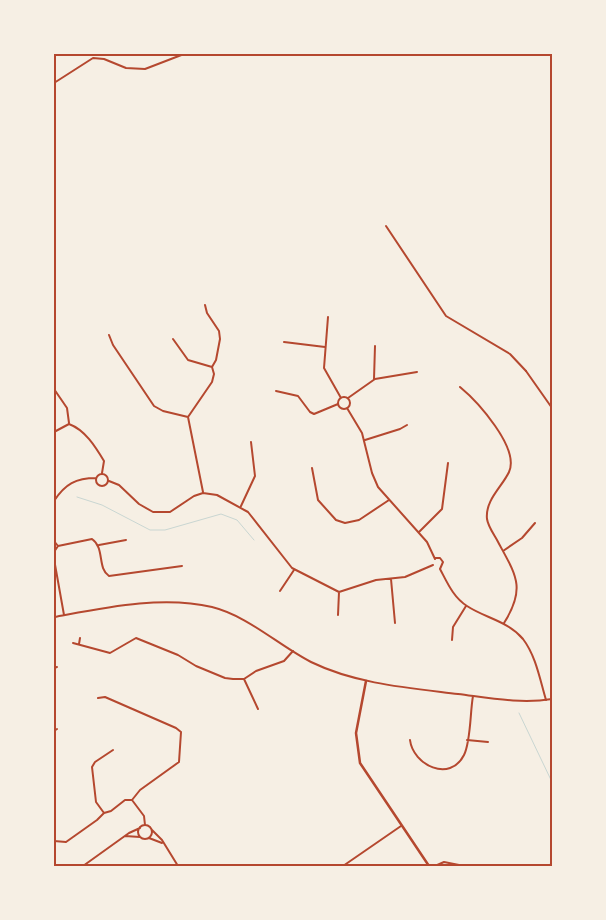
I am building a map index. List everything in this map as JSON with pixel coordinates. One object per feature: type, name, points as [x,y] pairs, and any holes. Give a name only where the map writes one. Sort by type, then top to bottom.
[{"type":"main road","points":[[366,681],[357,725],[358,752],[363,768],[429,866]]},
{"type":"street","points":[[54,83],[94,58],[104,59],[126,68],[145,69],[184,54]]},
{"type":"street","points":[[386,226],[446,316],[510,354],[526,371],[552,408]]},
{"type":"street","points":[[188,418],[212,382],[214,374],[212,367],[216,360],[221,336],[205,305]]},
{"type":"street","points":[[328,317],[324,371],[341,398]]},
{"type":"street","points":[[110,335],[113,344],[154,406],[159,410],[188,418],[191,422],[203,493]]},
{"type":"street","points":[[173,338],[188,360],[212,367]]},
{"type":"street","points":[[284,342],[325,347]]},
{"type":"street","points":[[374,379],[375,346]]},
{"type":"street","points":[[341,398],[348,398],[374,379],[416,372]]},
{"type":"street","points":[[460,387],[478,403],[510,455],[509,472],[490,502],[487,514],[488,523],[515,574],[518,588],[517,597],[504,623]]},
{"type":"street","points":[[54,389],[67,408],[69,424]]},
{"type":"street","points":[[276,391],[298,396],[310,412],[314,414],[338,404],[341,398]]},
{"type":"street","points":[[347,408],[350,403],[348,398]]},
{"type":"street","points":[[338,404],[343,408],[347,408],[361,430],[372,474],[378,487],[419,532],[436,558],[440,558],[443,562],[440,568]]},
{"type":"street","points":[[54,432],[69,424]]},
{"type":"street","points":[[54,501],[61,491],[75,481],[96,478],[102,473],[104,461],[99,453],[86,434],[69,424]]},
{"type":"street","points":[[364,440],[407,425]]},
{"type":"street","points":[[240,507],[255,476],[250,442]]},
{"type":"street","points":[[419,532],[442,509],[448,463]]},
{"type":"street","points":[[312,468],[319,502],[332,517],[340,522],[350,523],[359,520],[389,500]]},
{"type":"street","points":[[102,473],[107,476],[108,481],[123,488],[139,504],[153,512],[170,512],[194,496],[203,493],[214,494],[240,507],[250,514],[295,569],[339,592],[376,580],[405,577],[433,565],[436,558]]},
{"type":"street","points":[[96,478],[98,484],[102,486],[108,481]]},
{"type":"street","points":[[503,551],[522,538],[535,523]]},
{"type":"street","points":[[54,552],[58,546],[92,540],[99,545],[105,572],[109,576],[182,566]]},
{"type":"street","points":[[99,545],[126,540]]},
{"type":"street","points":[[54,541],[58,546]]},
{"type":"street","points":[[54,559],[64,615]]},
{"type":"street","points":[[433,565],[440,568],[450,588],[466,606],[504,623],[519,635],[528,647],[546,700]]},
{"type":"street","points":[[280,590],[295,569]]},
{"type":"street","points":[[391,579],[394,623]]},
{"type":"street","points":[[338,615],[339,592]]},
{"type":"street","points":[[54,617],[137,604],[204,606],[231,614],[325,668],[366,681],[511,701],[552,699]]},
{"type":"street","points":[[452,640],[453,627],[466,606]]},
{"type":"street","points":[[79,644],[80,638]]},
{"type":"street","points":[[73,644],[110,653],[136,638],[178,655],[191,664],[225,678],[244,679],[256,671],[284,662],[293,651]]},
{"type":"street","points":[[244,679],[258,709]]},
{"type":"street","points":[[410,740],[412,747],[422,762],[441,770],[453,766],[461,759],[465,751],[472,696]]},
{"type":"street","points":[[98,698],[105,697],[176,728],[181,732],[179,762],[140,790],[132,800]]},
{"type":"street","points":[[467,740],[488,742]]},
{"type":"street","points":[[104,813],[96,802],[92,767],[95,762],[113,750]]},
{"type":"street","points":[[54,841],[62,843],[68,840],[104,813],[111,811],[125,800],[132,800]]},
{"type":"street","points":[[132,800],[144,816],[145,825],[160,837],[178,866]]},
{"type":"street","points":[[84,866],[125,836],[145,825]]},
{"type":"street","points":[[343,866],[401,826]]},
{"type":"street","points":[[140,828],[140,837]]},
{"type":"street","points":[[149,838],[152,830]]},
{"type":"street","points":[[125,836],[149,838],[162,843]]},
{"type":"street","points":[[435,866],[444,862],[464,866]]},
{"type":"waterway","points":[[77,497],[102,505],[150,530],[165,530],[221,514],[237,520],[254,540]]},
{"type":"waterway","points":[[519,713],[552,782]]},
{"type":"waterway","points":[[546,866],[552,863]]}]
